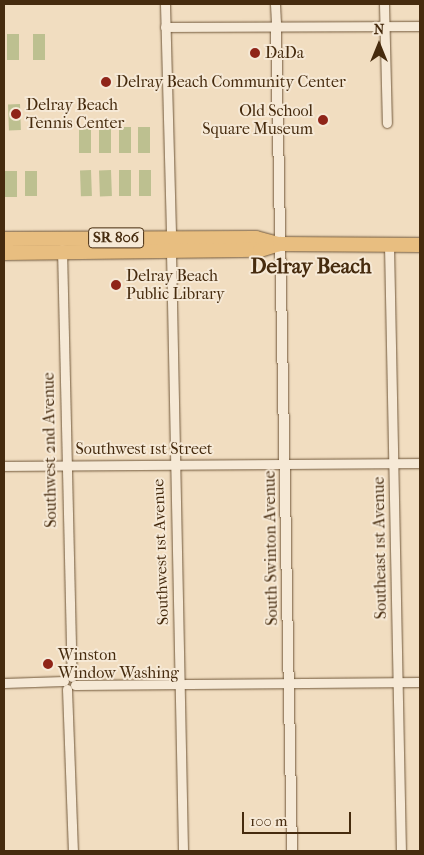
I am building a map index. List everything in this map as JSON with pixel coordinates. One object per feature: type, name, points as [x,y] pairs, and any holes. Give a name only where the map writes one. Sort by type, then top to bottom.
[{"type":"main road","name":"SR 806","points":[[4,239],[154,252],[190,239],[256,238],[280,244],[420,245]]},
{"type":"main road","name":"SR 806","points":[[4,253],[62,245],[171,245],[260,250],[280,244]]},
{"type":"street","name":"Southwest 1st Avenue","points":[[165,4],[183,851]]},
{"type":"street","points":[[275,4],[276,26]]},
{"type":"street","points":[[384,4],[387,123]]},
{"type":"street","name":"South Swinton Avenue","points":[[276,26],[292,851]]},
{"type":"street","points":[[165,27],[420,26]]},
{"type":"street","name":"Southwest 2nd Avenue","points":[[62,245],[64,465],[73,851]]},
{"type":"street","name":"Southeast 1st Avenue","points":[[390,245],[401,851]]},
{"type":"street","name":"Southwest 1st Street","points":[[4,466],[420,463]]},
{"type":"street","points":[[4,683],[48,682],[93,685],[180,682],[420,682]]},
{"type":"green space","points":[[7,34],[19,34],[19,60],[7,60]]},
{"type":"green space","points":[[33,34],[45,34],[45,60],[33,60]]},
{"type":"green space","points":[[8,104],[20,104],[21,130],[9,130]]},
{"type":"green space","points":[[79,127],[91,127],[91,153],[79,153]]},
{"type":"green space","points":[[99,127],[111,127],[111,153],[99,153]]},
{"type":"green space","points":[[119,127],[131,127],[131,153],[119,153]]},
{"type":"green space","points":[[138,127],[150,127],[150,153],[138,153]]},
{"type":"green space","points":[[80,170],[91,170],[92,196],[81,196]]},
{"type":"green space","points":[[99,170],[111,170],[112,196],[100,196]]},
{"type":"green space","points":[[119,170],[131,170],[131,196],[119,196]]},
{"type":"green space","points":[[139,170],[151,170],[151,196],[139,196]]},
{"type":"green space","points":[[5,171],[17,171],[17,197],[5,197]]},
{"type":"green space","points":[[25,171],[37,171],[37,196],[25,196]]},
{"type":"place","name":"DaDa","points":[[255,53]]},
{"type":"place","name":"Delray Beach Community Center","points":[[106,82]]},
{"type":"place","name":"Delray Beach Tennis Center","points":[[16,114]]},
{"type":"place","name":"Old School Square Museum","points":[[323,120]]},
{"type":"place","name":"Delray Beach Public Library","points":[[116,285]]},
{"type":"place","name":"Winston Window Washing","points":[[48,664]]},
{"type":"district","name":"Delray Beach","points":[[311,266]]}]
